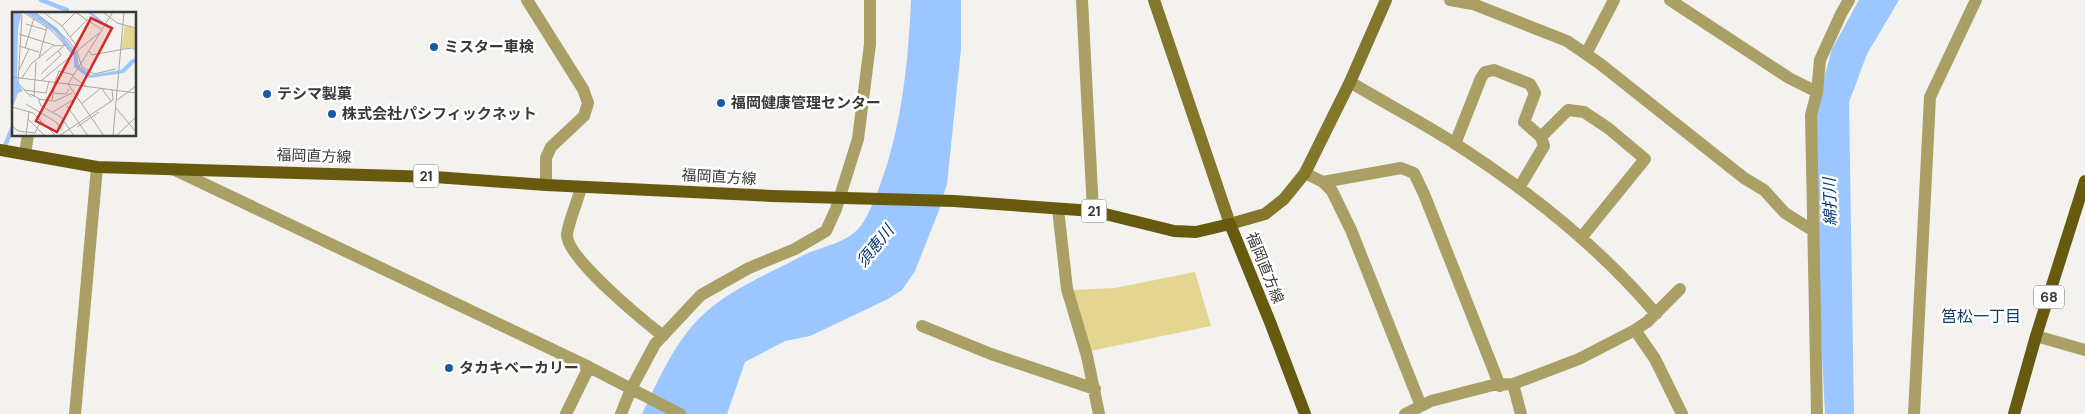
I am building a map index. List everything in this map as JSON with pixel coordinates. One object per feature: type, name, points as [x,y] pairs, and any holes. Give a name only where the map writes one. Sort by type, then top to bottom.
[{"type":"main road","name":"福岡直方線","points":[[0,150],[97,167],[435,176],[546,185],[762,196],[954,201],[1093,210],[1174,231],[1196,232],[1230,224],[1305,414]]},
{"type":"main road","name":"68","points":[[2014,414],[2036,336],[2085,181]]},
{"type":"street","points":[[527,0],[583,89],[588,103],[584,116],[551,147],[546,158],[546,185]]},
{"type":"street","points":[[621,414],[631,389],[656,344],[701,295],[749,268],[795,250],[826,231],[836,209],[858,139],[870,44],[870,0]]},
{"type":"street","points":[[1082,0],[1093,210]]},
{"type":"street","points":[[1154,0],[1230,224],[1265,214],[1284,199],[1304,172],[1350,82],[1386,0]]},
{"type":"street","points":[[1450,0],[1473,4],[1567,41],[1744,178],[1764,190],[1785,213],[1812,230]]},
{"type":"street","points":[[1586,54],[1614,0]]},
{"type":"street","points":[[1670,0],[1789,78],[1817,92]]},
{"type":"street","points":[[1817,414],[1811,115],[1817,92],[1820,60],[1849,0]]},
{"type":"street","points":[[1914,414],[1930,97],[1976,0]]},
{"type":"street","points":[[1455,144],[1485,72],[1494,70],[1530,84],[1535,93],[1524,122],[1541,137],[1544,146],[1519,188]]},
{"type":"street","points":[[1350,82],[1455,144],[1519,188],[1581,238],[1630,283],[1656,314]]},
{"type":"street","points":[[1541,137],[1568,110],[1584,112],[1608,128],[1645,159],[1581,238]]},
{"type":"street","points":[[25,153],[28,136]]},
{"type":"street","points":[[75,414],[97,167]]},
{"type":"street","points":[[1323,182],[1401,168],[1414,173],[1506,385],[1521,414]]},
{"type":"street","points":[[173,169],[589,367],[680,414]]},
{"type":"street","points":[[1304,172],[1323,182],[1332,191],[1351,230],[1421,406]]},
{"type":"street","points":[[581,187],[567,236],[573,253],[629,309],[663,336]]},
{"type":"street","points":[[1058,209],[1067,289],[1087,356],[1099,414]]},
{"type":"street","points":[[1405,414],[1431,401],[1493,386],[1506,385],[1579,358],[1635,330],[1656,314],[1680,289]]},
{"type":"street","points":[[922,326],[991,354],[1095,389]]},
{"type":"street","points":[[1635,330],[1655,359],[1682,414]]},
{"type":"street","points":[[2036,336],[2085,350]]},
{"type":"street","points":[[566,414],[589,367]]},
{"type":"shaded area","points":[[1195,272],[1211,326],[1090,351],[1073,290],[1115,288]]},
{"type":"water","name":"須恵川","points":[[911,0],[961,0],[961,49],[947,184],[915,271],[902,290],[888,299],[810,336],[785,341],[745,362],[727,414],[642,414],[677,346],[695,322],[706,312],[727,296],[764,275],[807,254],[843,240],[862,225],[876,196],[892,149],[902,100]]},
{"type":"water","name":"綿打川","points":[[1859,0],[1899,0],[1867,54],[1849,102],[1854,414],[1825,414],[1815,219],[1814,115],[1832,49]]},
{"type":"waterway","points":[[41,0],[67,10],[67,12]]},
{"type":"waterway","points":[[4,148],[12,129]]},
{"type":"place","name":"ミスター車検","points":[[434,47]]},
{"type":"place","name":"テシマ製菓","points":[[267,94]]},
{"type":"place","name":"福岡健康管理センター","points":[[721,103]]},
{"type":"place","name":"株式会社パシフィックネット","points":[[332,114]]},
{"type":"place","name":"タカキベーカリー","points":[[449,368]]},
{"type":"district","name":"筥松一丁目","points":[[1981,316]]}]
